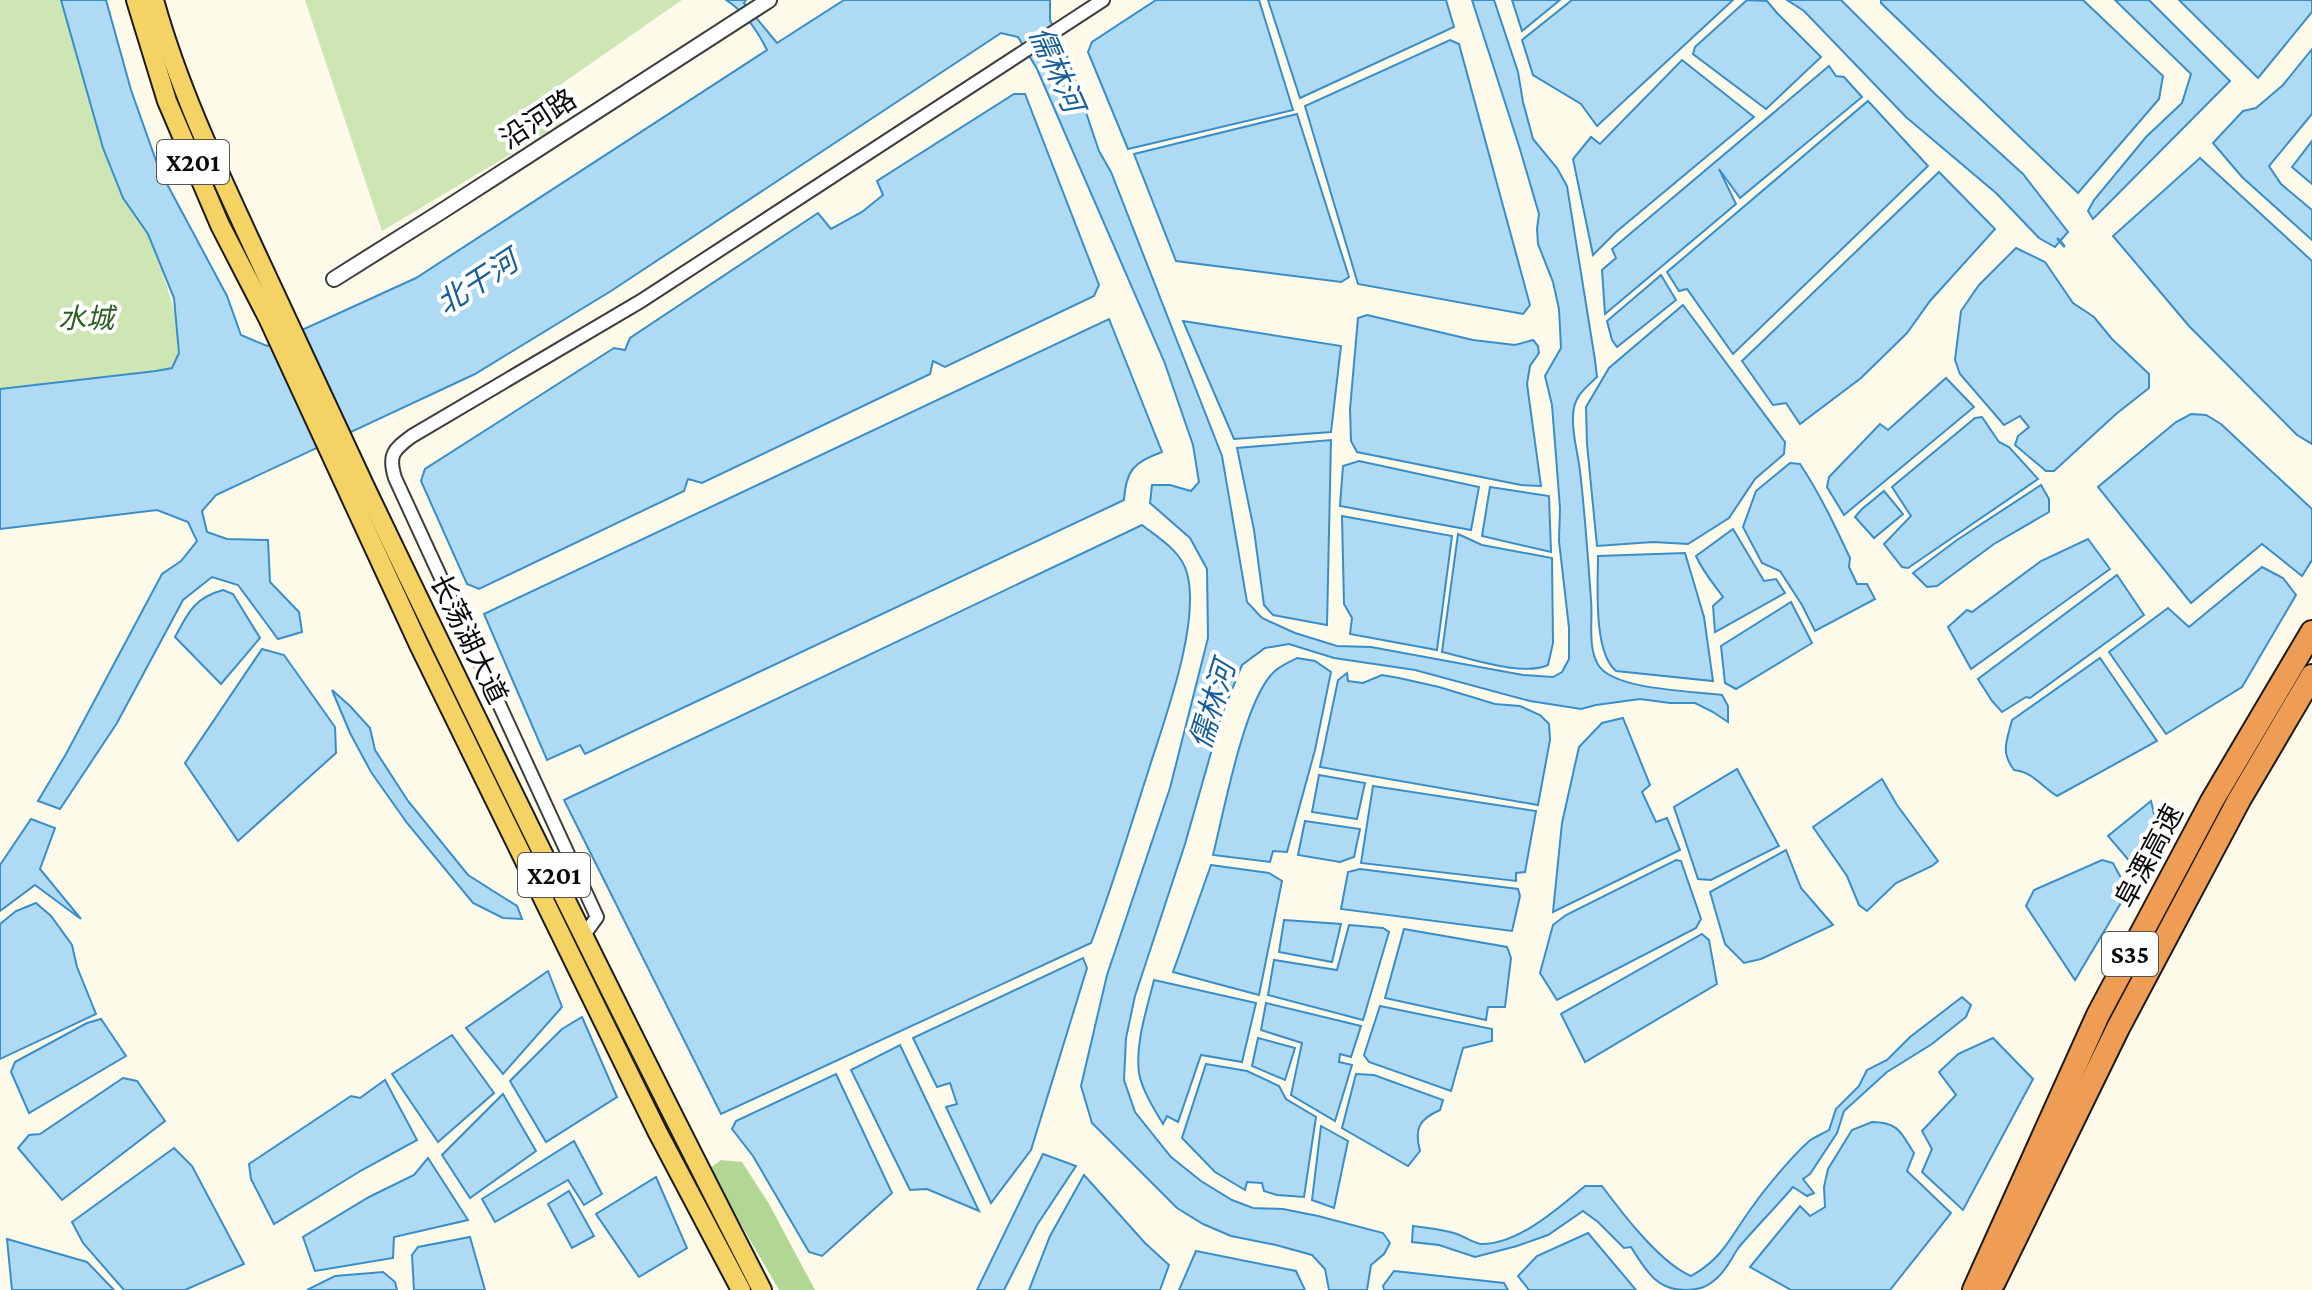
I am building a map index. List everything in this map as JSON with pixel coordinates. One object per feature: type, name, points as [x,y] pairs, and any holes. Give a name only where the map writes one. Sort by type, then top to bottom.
[{"type":"highway","name":"阜溧高速","points":[[1974,1290],[2098,1015],[2212,801],[2312,632]]},
{"type":"highway","name":"阜溧高速","points":[[1990,1290],[2118,1028],[2239,800],[2312,676]]},
{"type":"main road","name":"长荡湖大道","points":[[136,0],[167,101],[220,225],[276,315]]},
{"type":"main road","name":"长荡湖大道","points":[[154,0],[185,89],[276,315],[344,463],[762,1290]]},
{"type":"main road","name":"长荡湖大道","points":[[344,463],[419,645],[657,1131],[727,1261],[738,1290]]},
{"type":"street","name":"沿河路","points":[[334,279],[769,0]]},
{"type":"street","points":[[584,935],[597,917],[395,478],[390,464],[397,448],[412,436],[641,301],[1103,0]]},
{"type":"green space","name":"水城","points":[[0,0],[79,0],[196,382],[0,466]]},
{"type":"green space","points":[[305,0],[682,0],[547,94],[561,124],[382,231]]},
{"type":"green space","points":[[721,1160],[742,1162],[769,1204],[815,1290],[779,1290],[709,1169]]},
{"type":"water","points":[[61,0],[106,0],[131,90],[159,169],[227,296],[241,335],[267,346],[416,278],[767,50],[750,22],[726,0],[746,0],[744,3],[777,43],[844,0],[1050,0],[1050,20],[1067,56],[1099,151],[1111,172],[1222,456],[1247,602],[1262,618],[1295,633],[1337,646],[1371,647],[1523,675],[1553,677],[1562,672],[1569,659],[1552,405],[1545,376],[1561,348],[1559,309],[1553,282],[1538,244],[1539,214],[1472,0],[1494,0],[1518,72],[1533,139],[1557,168],[1567,186],[1595,360],[1597,377],[1577,399],[1573,424],[1583,503],[1595,659],[1608,674],[1637,685],[1722,695],[1728,706],[1728,722],[1695,703],[1640,699],[1581,709],[1530,701],[1415,670],[1334,658],[1289,644],[1265,648],[1242,665],[1222,714],[1185,844],[1135,996],[1126,1038],[1124,1080],[1135,1112],[1171,1157],[1232,1200],[1253,1208],[1283,1209],[1383,1233],[1390,1243],[1384,1254],[1371,1265],[1367,1290],[1329,1290],[1325,1269],[1312,1255],[1231,1236],[1177,1208],[1092,1123],[1081,1086],[1107,975],[1170,788],[1208,638],[1207,569],[1190,538],[1150,503],[1152,485],[1170,485],[1191,491],[1199,482],[1193,445],[1164,361],[1037,69],[1018,37],[1001,33],[611,291],[475,374],[216,495],[202,511],[207,532],[227,539],[268,540],[270,582],[299,612],[302,632],[278,639],[238,585],[212,577],[183,600],[117,723],[60,809],[38,801],[162,574],[181,561],[197,541],[188,522],[157,510],[0,529],[0,389],[172,368],[179,353],[174,298],[148,234],[123,198],[103,148]]},
{"type":"water","points":[[1156,0],[1259,0],[1293,110],[1128,149],[1088,52],[1092,42]]},
{"type":"water","points":[[1268,0],[1446,0],[1454,27],[1300,98]]},
{"type":"water","points":[[1512,0],[1560,0],[1522,31]]},
{"type":"water","points":[[1572,0],[1733,0],[1597,126],[1581,104],[1533,75],[1522,40]]},
{"type":"water","points":[[1747,0],[1767,1],[1821,57],[1766,109],[1693,54],[1695,47]]},
{"type":"water","points":[[1787,0],[1841,0],[1935,94],[2023,174],[2068,232],[2055,247],[2039,238],[1996,193],[1906,117],[1804,11]]},
{"type":"water","points":[[1881,0],[2083,0],[2163,76],[2159,99],[2078,193]]},
{"type":"water","points":[[2115,0],[2149,0],[2230,81],[2093,219],[2088,211],[2094,200],[2146,137],[2182,103],[2191,74]]},
{"type":"water","points":[[2179,0],[2312,0],[2312,12],[2258,78]]},
{"type":"water","points":[[1450,40],[1459,44],[1530,305],[1523,314],[1358,284],[1305,106]]},
{"type":"water","points":[[2312,49],[2312,114],[2269,166],[2281,184],[2312,210],[2312,240],[2242,177],[2213,143],[2243,111],[2256,108],[2283,85]]},
{"type":"water","points":[[1682,60],[1754,117],[1616,232],[1593,255],[1573,159],[1591,137],[1600,144]]},
{"type":"water","points":[[1829,66],[1836,76],[1844,77],[1862,97],[1740,198],[1719,169],[1736,204],[1605,314],[1602,270],[1616,258],[1612,249]]},
{"type":"water","points":[[1014,94],[1025,94],[1099,285],[1094,296],[945,367],[933,361],[930,374],[702,483],[688,479],[684,491],[479,589],[467,584],[421,481],[425,469],[614,348],[625,350],[630,338],[818,213],[831,229],[862,212],[883,195],[877,181]]},
{"type":"water","points":[[1868,101],[1928,166],[1733,354],[1687,289],[1679,291],[1667,272]]},
{"type":"water","points":[[1297,114],[1349,277],[1341,282],[1176,261],[1134,154]]},
{"type":"water","points":[[2312,141],[2312,184],[2292,167]]},
{"type":"water","points":[[2200,158],[2312,261],[2312,444],[2297,435],[2189,326],[2113,236]]},
{"type":"water","points":[[1939,172],[1995,229],[1930,301],[1907,333],[1861,378],[1800,424],[1786,403],[1773,405],[1742,361]]},
{"type":"water","points":[[2016,248],[2045,262],[2073,303],[2094,317],[2149,374],[2149,388],[2054,471],[2046,471],[2015,445],[2018,436],[2029,427],[2020,416],[2004,425],[1960,374],[1955,360],[1961,311],[1979,285]]},
{"type":"water","points":[[1661,275],[1676,300],[1617,347],[1607,321]]},
{"type":"water","points":[[1683,305],[1785,442],[1784,454],[1755,479],[1729,518],[1688,544],[1653,542],[1597,546],[1586,407],[1609,368]]},
{"type":"water","points":[[1367,315],[1473,340],[1515,345],[1533,340],[1539,353],[1530,366],[1527,384],[1541,486],[1521,485],[1357,452],[1351,441],[1350,409],[1358,318]]},
{"type":"water","points":[[1109,319],[1162,452],[1133,468],[1124,500],[585,754],[580,745],[547,760],[484,614]]},
{"type":"water","points":[[1183,321],[1341,346],[1331,432],[1234,439]]},
{"type":"water","points":[[1946,378],[1974,407],[1844,515],[1827,487],[1829,477],[1880,424],[1888,430]]},
{"type":"water","points":[[2191,414],[2206,415],[2221,424],[2312,509],[2312,560],[2302,576],[2262,544],[2191,603],[2098,487],[2176,422]]},
{"type":"water","points":[[1982,417],[1999,442],[2009,447],[2038,479],[1908,568],[1902,567],[1884,544],[1911,516],[1892,487],[1975,418]]},
{"type":"water","points":[[1331,440],[1327,625],[1273,615],[1264,605],[1254,530],[1237,448]]},
{"type":"water","points":[[1359,461],[1479,487],[1471,530],[1340,506],[1343,466]]},
{"type":"water","points":[[1790,463],[1800,464],[1807,475],[1850,558],[1849,567],[1857,584],[1867,584],[1875,599],[1815,631],[1780,571],[1762,563],[1743,527],[1756,491]]},
{"type":"water","points":[[2041,485],[2049,499],[2049,512],[1994,544],[1937,586],[1927,587],[1913,573],[1957,540]]},
{"type":"water","points":[[1490,487],[1549,496],[1551,552],[1482,536]]},
{"type":"water","points":[[1884,491],[1903,514],[1874,538],[1855,517]]},
{"type":"water","points":[[1342,516],[1452,536],[1437,650],[1350,634],[1352,618],[1344,604]]},
{"type":"water","points":[[1142,525],[1169,546],[1184,565],[1190,594],[1189,619],[1170,702],[1091,943],[721,1114],[564,800]]},
{"type":"water","points":[[1733,529],[1764,581],[1776,579],[1785,593],[1715,632],[1713,606],[1723,597],[1696,556]]},
{"type":"water","points":[[1458,534],[1482,545],[1552,558],[1553,643],[1548,665],[1510,668],[1442,652]]},
{"type":"water","points":[[2088,539],[2110,569],[1971,669],[1948,627],[1967,610],[1972,612],[2041,561]]},
{"type":"water","points":[[1685,553],[1704,617],[1713,681],[1616,671],[1603,649],[1600,634],[1598,556]]},
{"type":"water","points":[[2262,567],[2283,578],[2296,595],[2242,687],[2166,734],[2109,652],[2168,608],[2189,627]]},
{"type":"water","points":[[2117,575],[2144,615],[2030,698],[2026,697],[2002,712],[1978,679]]},
{"type":"water","points":[[223,590],[233,594],[260,638],[221,684],[175,637],[198,602]]},
{"type":"water","points":[[1791,602],[1812,643],[1736,689],[1725,683],[1721,646]]},
{"type":"water","points":[[262,649],[284,655],[335,727],[336,753],[238,841],[185,763]]},
{"type":"water","points":[[1297,658],[1315,661],[1331,672],[1315,750],[1287,852],[1273,851],[1270,862],[1213,855],[1236,760],[1252,710],[1271,675]]},
{"type":"water","points":[[2100,658],[2157,741],[2057,796],[2032,776],[2014,770],[2007,757],[2006,746],[2012,720]]},
{"type":"water","points":[[1347,673],[1348,681],[1363,683],[1382,675],[1399,678],[1495,704],[1520,706],[1540,715],[1549,724],[1550,740],[1538,805],[1320,767],[1338,680]]},
{"type":"water","points":[[332,690],[370,728],[375,750],[408,801],[468,875],[517,906],[522,919],[503,918],[473,903],[407,823],[371,772]]},
{"type":"water","points":[[1623,718],[1650,785],[1642,792],[1656,822],[1667,818],[1680,850],[1553,912],[1562,823],[1579,747],[1602,723]]},
{"type":"water","points":[[1737,769],[1779,846],[1711,880],[1698,879],[1674,807]]},
{"type":"water","points":[[1319,775],[1365,783],[1357,819],[1312,812]]},
{"type":"water","points":[[1882,779],[1938,861],[1896,883],[1867,911],[1859,905],[1847,876],[1813,827]]},
{"type":"water","points":[[1373,786],[1536,811],[1525,872],[1516,873],[1516,881],[1361,863]]},
{"type":"water","points":[[2151,801],[2155,818],[2131,863],[2108,836]]},
{"type":"water","points":[[31,819],[55,828],[40,869],[81,919],[35,885],[0,911],[0,865]]},
{"type":"water","points":[[1305,821],[1360,829],[1354,857],[1340,862],[1298,855]]},
{"type":"water","points":[[1786,850],[1801,888],[1833,925],[1761,959],[1744,963],[1725,944],[1710,892]]},
{"type":"water","points":[[1676,860],[1681,861],[1701,919],[1696,928],[1557,1000],[1540,973],[1553,925],[1566,915]]},
{"type":"water","points":[[2102,860],[2113,863],[2128,891],[2075,980],[2026,906],[2034,890]]},
{"type":"water","points":[[1211,865],[1269,873],[1282,881],[1259,995],[1173,972]]},
{"type":"water","points":[[1360,869],[1518,889],[1520,896],[1512,931],[1341,909],[1348,872]]},
{"type":"water","points":[[36,903],[51,916],[72,945],[77,967],[96,1014],[0,1059],[0,924],[16,911]]},
{"type":"water","points":[[1284,920],[1341,924],[1332,962],[1279,952]]},
{"type":"water","points":[[1349,925],[1383,928],[1389,932],[1363,1020],[1268,995],[1274,960],[1337,970]]},
{"type":"water","points":[[1404,929],[1507,947],[1511,958],[1505,1007],[1488,1007],[1486,1020],[1385,998]]},
{"type":"water","points":[[1702,934],[1709,940],[1717,984],[1585,1062],[1561,1014]]},
{"type":"water","points":[[1083,958],[1087,968],[1031,1150],[991,1203],[946,1107],[957,1104],[950,1083],[937,1087],[913,1038]]},
{"type":"water","points":[[548,971],[562,1007],[503,1074],[466,1028]]},
{"type":"water","points":[[1154,980],[1256,1003],[1242,1062],[1201,1055],[1178,1122],[1167,1116],[1163,1124],[1143,1086],[1138,1062],[1142,1026]]},
{"type":"water","points":[[1962,997],[1971,1005],[1966,1017],[1932,1044],[1887,1072],[1844,1111],[1837,1133],[1810,1174],[1803,1179],[1814,1193],[1807,1196],[1793,1187],[1739,1247],[1721,1274],[1703,1287],[1675,1289],[1659,1282],[1631,1247],[1624,1248],[1583,1211],[1548,1235],[1475,1257],[1439,1245],[1412,1242],[1413,1226],[1452,1232],[1481,1244],[1495,1243],[1537,1224],[1585,1186],[1602,1186],[1654,1249],[1691,1276],[1720,1253],[1765,1190],[1798,1152],[1812,1139],[1829,1130],[1836,1109],[1859,1086],[1867,1070],[1887,1060],[1910,1037]]},
{"type":"water","points":[[1266,1003],[1361,1026],[1351,1057],[1340,1054],[1339,1062],[1352,1065],[1335,1121],[1291,1095],[1302,1043],[1261,1030]]},
{"type":"water","points":[[1380,1006],[1492,1029],[1492,1041],[1463,1048],[1451,1091],[1369,1062],[1364,1055]]},
{"type":"water","points":[[582,1017],[617,1097],[546,1142],[510,1081],[562,1029]]},
{"type":"water","points":[[101,1019],[126,1056],[29,1113],[11,1072],[15,1062],[87,1023]]},
{"type":"water","points":[[452,1035],[494,1093],[438,1142],[392,1074]]},
{"type":"water","points":[[1258,1038],[1295,1048],[1285,1080],[1252,1066]]},
{"type":"water","points":[[1993,1038],[2033,1079],[1963,1210],[1922,1172],[1932,1149],[1922,1131],[1956,1095],[1939,1072],[1958,1054]]},
{"type":"water","points":[[900,1045],[979,1211],[927,1189],[910,1190],[851,1070]]},
{"type":"water","points":[[1206,1064],[1247,1071],[1279,1086],[1286,1099],[1316,1117],[1304,1197],[1264,1191],[1262,1183],[1247,1182],[1245,1190],[1215,1172],[1182,1138]]},
{"type":"water","points":[[836,1074],[892,1193],[822,1256],[809,1252],[753,1156],[732,1129],[736,1121]]},
{"type":"water","points":[[1356,1074],[1374,1075],[1443,1100],[1440,1110],[1427,1117],[1420,1126],[1420,1151],[1408,1166],[1342,1128]]},
{"type":"water","points":[[123,1078],[137,1081],[165,1121],[62,1200],[18,1148],[29,1135],[40,1134]]},
{"type":"water","points":[[385,1080],[417,1140],[274,1224],[251,1179],[249,1164],[351,1096],[360,1098]]},
{"type":"water","points":[[503,1094],[536,1151],[470,1198],[442,1155]]},
{"type":"water","points":[[1872,1122],[1888,1124],[1902,1134],[1914,1153],[1907,1171],[1951,1213],[1890,1290],[1791,1290],[1750,1267],[1800,1206],[1810,1216],[1825,1207],[1824,1187],[1828,1169],[1852,1130]]},
{"type":"water","points":[[1321,1126],[1348,1141],[1334,1208],[1312,1200]]},
{"type":"water","points":[[574,1141],[602,1194],[584,1205],[568,1180],[495,1222],[482,1199]]},
{"type":"water","points":[[174,1148],[192,1166],[244,1264],[185,1290],[124,1290],[83,1243],[72,1222]]},
{"type":"water","points":[[1043,1154],[1076,1166],[1037,1225],[1004,1290],[977,1290]]},
{"type":"water","points":[[428,1158],[468,1220],[394,1237],[393,1258],[315,1271],[303,1237],[369,1197],[414,1175]]},
{"type":"water","points":[[1084,1175],[1169,1265],[1160,1290],[1029,1290],[1050,1236]]},
{"type":"water","points":[[656,1177],[687,1248],[639,1277],[596,1214]]},
{"type":"water","points":[[569,1191],[594,1236],[572,1248],[548,1204]]},
{"type":"water","points":[[1588,1233],[1636,1290],[1529,1290],[1518,1276],[1537,1256]]},
{"type":"water","points":[[470,1237],[485,1290],[414,1290],[412,1255],[418,1247]]},
{"type":"water","points":[[7,1239],[87,1262],[114,1290],[12,1290]]},
{"type":"water","points":[[1196,1251],[1296,1271],[1305,1290],[1179,1290]]},
{"type":"water","points":[[1394,1271],[1504,1283],[1508,1290],[1384,1290],[1383,1286]]},
{"type":"water","points":[[383,1272],[395,1282],[397,1290],[307,1290],[335,1276]]},
{"type":"waterway","points":[[2058,239],[2064,246]]},
{"type":"water label","name":"儒林河","points":[[1057,69]]},
{"type":"water label","name":"北干河","points":[[477,282]]},
{"type":"water label","name":"儒林河","points":[[1212,705]]}]
